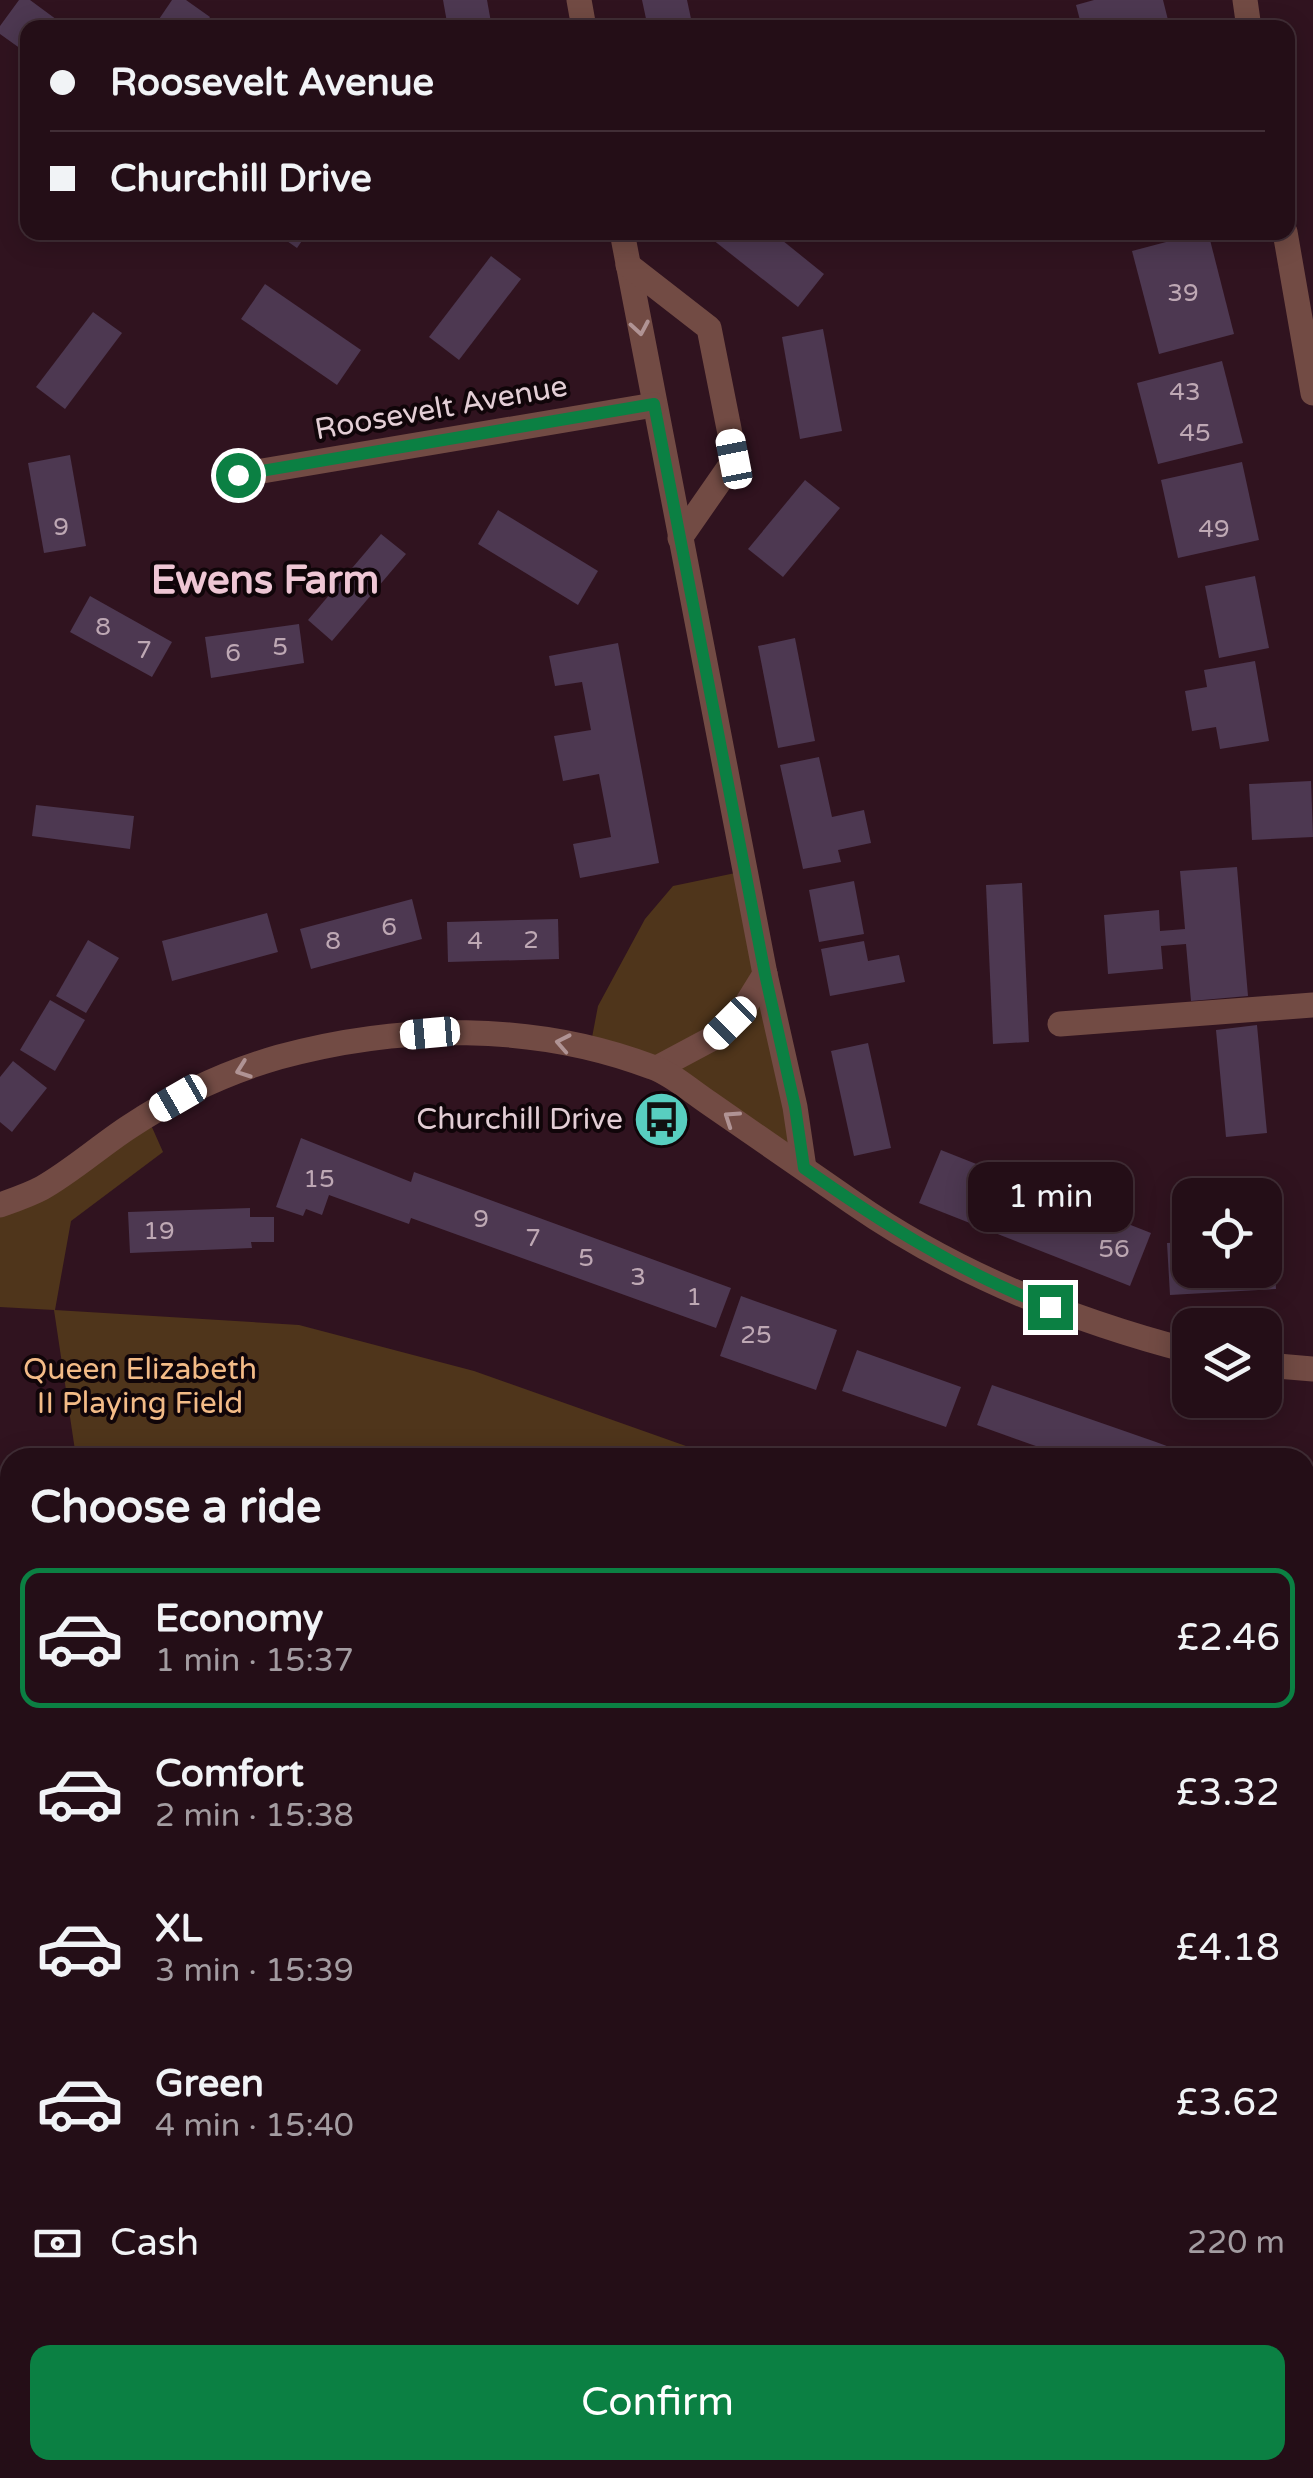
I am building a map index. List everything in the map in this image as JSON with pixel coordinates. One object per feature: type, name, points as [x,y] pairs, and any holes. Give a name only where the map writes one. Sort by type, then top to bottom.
[{"type":"street","points":[[623,240],[804,1168]]},
{"type":"street","points":[[1286,240],[1313,393]]},
{"type":"street","points":[[628,265],[709,328],[728,421],[734,459],[680,538]]},
{"type":"street","name":"Roosevelt Avenue","points":[[238,475],[654,404]]},
{"type":"street","points":[[657,1068],[715,1037],[744,1008],[765,974]]},
{"type":"street","points":[[1060,1024],[1313,1005]]},
{"type":"street","points":[[0,1205],[44,1187],[133,1124],[178,1098],[274,1059],[378,1037],[484,1033],[537,1038],[590,1048],[657,1068],[908,1238],[1021,1296],[1172,1346]]},
{"type":"street","points":[[1282,1366],[1313,1368]]},
{"type":"green space","points":[[745,871],[804,1168],[657,1068],[590,1048],[598,1006],[645,919],[673,886]]},
{"type":"green space","name":"Queen Elizabeth II Playing Field","points":[[147,1116],[163,1152],[71,1221],[55,1310],[299,1325],[474,1371],[692,1448],[75,1448],[54,1310],[0,1307],[0,1205]]},
{"type":"building","points":[[19,0],[30,0],[57,20],[20,20],[20,48],[0,34],[0,26]]},
{"type":"building","points":[[172,0],[186,0],[210,17],[208,20],[158,20]]},
{"type":"building","points":[[443,0],[487,0],[491,20],[447,20]]},
{"type":"building","points":[[642,0],[687,0],[691,20],[646,20]]},
{"type":"building","points":[[1094,0],[1163,0],[1168,20],[1080,20],[1076,5]]},
{"type":"building","points":[[286,240],[302,240],[297,248]]},
{"type":"building","points":[[713,240],[782,240],[824,274],[798,307]]},
{"type":"building","points":[[1174,240],[1210,240],[1234,334],[1159,354],[1132,251]]},
{"type":"building","points":[[491,256],[521,279],[459,360],[429,337]]},
{"type":"building","points":[[265,284],[361,350],[337,385],[241,319]]},
{"type":"building","points":[[93,312],[122,333],[65,409],[36,387]]},
{"type":"building","points":[[823,329],[842,431],[800,439],[782,337]]},
{"type":"building","points":[[1222,361],[1243,443],[1158,464],[1137,383]]},
{"type":"building","points":[[70,455],[86,546],[44,553],[28,463]]},
{"type":"building","points":[[1242,462],[1259,540],[1178,558],[1161,480]]},
{"type":"building","points":[[805,480],[840,508],[783,577],[748,549]]},
{"type":"building","points":[[498,510],[598,571],[578,605],[478,544]]},
{"type":"building","points":[[381,534],[406,554],[332,641],[308,620]]},
{"type":"building","points":[[1255,576],[1269,648],[1219,658],[1205,586]]},
{"type":"building","points":[[90,596],[172,642],[152,677],[70,632]]},
{"type":"building","points":[[299,624],[304,663],[211,678],[205,637]]},
{"type":"building","points":[[795,638],[815,741],[778,748],[758,646]]},
{"type":"building","points":[[618,643],[659,863],[580,878],[573,844],[611,837],[599,774],[563,781],[554,736],[591,730],[582,682],[555,686],[549,656]]},
{"type":"building","points":[[1255,661],[1269,741],[1220,749],[1216,727],[1192,731],[1185,691],[1207,687],[1204,670]]},
{"type":"building","points":[[819,757],[832,817],[864,810],[871,843],[838,850],[841,862],[803,869],[780,765]]},
{"type":"building","points":[[1311,781],[1313,837],[1252,840],[1249,784]]},
{"type":"building","points":[[36,805],[134,816],[130,849],[32,836]]},
{"type":"building","points":[[1237,867],[1248,996],[1191,1001],[1186,944],[1161,946],[1163,969],[1108,974],[1104,915],[1159,910],[1160,931],[1185,929],[1180,871]]},
{"type":"building","points":[[854,881],[864,934],[819,942],[809,890]]},
{"type":"building","points":[[1022,883],[1029,1042],[993,1044],[986,885]]},
{"type":"building","points":[[412,899],[422,939],[311,969],[300,929]]},
{"type":"building","points":[[267,913],[278,952],[172,981],[162,941]]},
{"type":"building","points":[[558,919],[559,959],[448,962],[447,922]]},
{"type":"building","points":[[88,940],[119,958],[86,1013],[56,996]]},
{"type":"building","points":[[864,941],[868,961],[899,955],[905,982],[830,996],[821,949]]},
{"type":"building","points":[[50,1000],[85,1020],[55,1071],[20,1050]]},
{"type":"building","points":[[1257,1025],[1267,1133],[1226,1137],[1216,1030]]},
{"type":"building","points":[[868,1043],[891,1148],[854,1156],[831,1051]]},
{"type":"building","points":[[13,1061],[47,1088],[12,1132],[0,1122],[0,1077]]},
{"type":"building","points":[[301,1138],[411,1182],[414,1172],[731,1288],[716,1328],[411,1218],[409,1224],[329,1195],[322,1215],[306,1209],[303,1216],[276,1207]]},
{"type":"building","points":[[941,1150],[1151,1233],[1130,1286],[919,1203]]},
{"type":"building","points":[[250,1208],[250,1217],[274,1217],[274,1242],[251,1242],[252,1248],[130,1253],[128,1212]]},
{"type":"building","points":[[1167,1243],[1172,1243],[1172,1288],[1276,1289],[1170,1295]]},
{"type":"building","points":[[741,1296],[837,1330],[816,1390],[720,1356]]},
{"type":"building","points":[[857,1350],[961,1387],[946,1427],[842,1391]]},
{"type":"building","points":[[992,1385],[1172,1448],[1042,1448],[977,1425]]},
{"type":"place","name":"Churchill Drive","points":[[662,1119]]},
{"type":"district","name":"Ewens Farm","points":[[265,580]]},
{"type":"route","points":[[238,475],[654,404],[804,1168],[908,1238],[1050,1307]]}]
